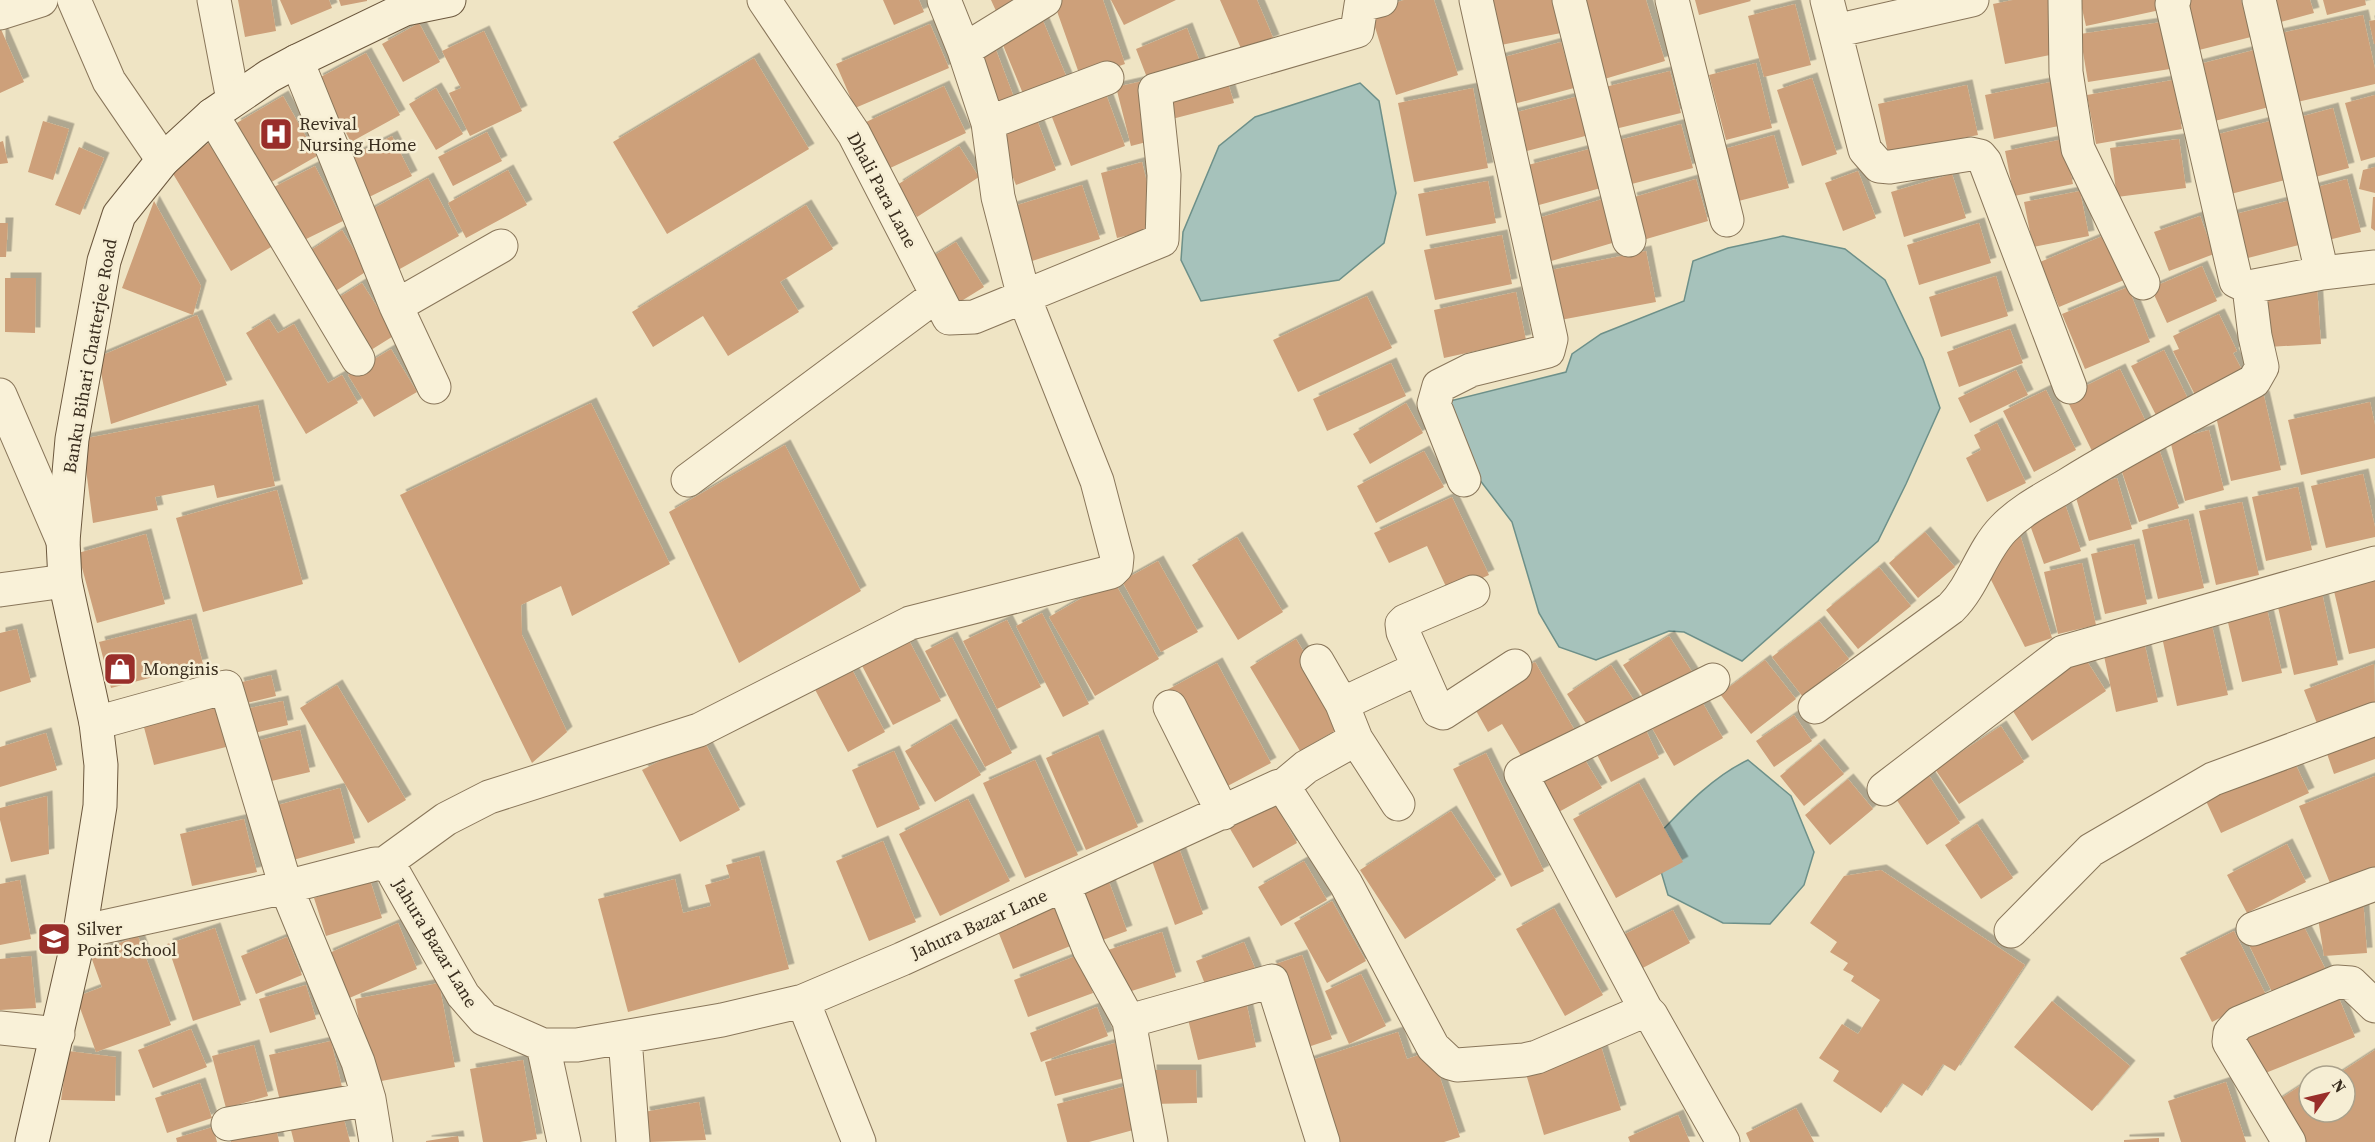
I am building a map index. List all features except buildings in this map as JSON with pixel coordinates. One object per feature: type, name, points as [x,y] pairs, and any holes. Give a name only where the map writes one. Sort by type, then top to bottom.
[{"type":"street","points":[[0,13],[41,0]]},
{"type":"street","points":[[74,0],[109,81],[164,160]]},
{"type":"street","points":[[214,0],[222,107],[358,359]]},
{"type":"street","name":"Banku Bihari Chatterjee Road","points":[[32,1142],[80,932],[100,806],[100,765],[96,723],[64,581],[63,541],[72,439],[104,261],[119,215],[164,160],[222,107],[269,76],[405,9],[449,0]]},
{"type":"street","name":"Dhali Para Lane","points":[[764,0],[854,134],[949,318],[974,317],[1024,297]]},
{"type":"street","points":[[384,864],[446,819],[489,797],[699,730],[910,623],[1110,572],[1116,567],[1117,557],[1097,481],[1024,297],[998,197],[988,123],[964,50],[944,0]]},
{"type":"street","points":[[964,50],[1046,0]]},
{"type":"street","points":[[1024,297],[1162,240],[1164,175],[1155,90],[1358,31],[1361,5],[1382,0]]},
{"type":"street","points":[[1464,480],[1434,404],[1439,386],[1471,370],[1548,351],[1551,339],[1476,0]]},
{"type":"street","points":[[1569,0],[1629,240]]},
{"type":"street","points":[[1672,0],[1727,220]]},
{"type":"street","points":[[1827,0],[1865,150],[1879,166],[1890,167],[1971,154],[1980,156],[1985,162],[2070,387]]},
{"type":"street","points":[[1835,31],[1972,0]]},
{"type":"street","points":[[2065,0],[2066,72],[2078,149],[2143,283]]},
{"type":"street","points":[[2174,0],[2172,3],[2236,281],[2249,287],[2322,273],[2375,267]]},
{"type":"street","points":[[2259,0],[2322,273]]},
{"type":"street","points":[[297,61],[396,306],[434,387]]},
{"type":"street","points":[[988,123],[1107,78]]},
{"type":"street","points":[[396,306],[501,246]]},
{"type":"street","points":[[1815,707],[1962,598],[1991,543],[2019,514],[2108,460],[2254,381],[2262,367],[2255,336],[2249,287]]},
{"type":"street","points":[[688,480],[937,295]]},
{"type":"street","points":[[0,395],[63,541]]},
{"type":"street","points":[[1884,789],[2063,652],[2375,562]]},
{"type":"street","points":[[0,590],[64,581]]},
{"type":"street","points":[[1473,592],[1402,624],[1403,632],[1438,711],[1443,713],[1515,666]]},
{"type":"street","points":[[1317,661],[1342,704],[1356,739],[1398,804]]},
{"type":"street","points":[[1342,704],[1419,668]]},
{"type":"street","points":[[1713,680],[1521,774],[1646,1010],[1652,1015],[1723,1142]]},
{"type":"street","points":[[96,723],[226,687],[286,887],[358,1062],[369,1098],[376,1142]]},
{"type":"street","points":[[1170,707],[1223,813]]},
{"type":"street","points":[[2012,931],[2091,850],[2101,844],[2213,779],[2375,719]]},
{"type":"street","name":"Jahura Bazar Lane","points":[[80,932],[286,887],[375,864],[384,864],[392,870],[463,995],[484,1019],[543,1045],[577,1045],[624,1038],[722,1020],[803,1001],[1064,886],[1279,786],[1282,787],[1306,767],[1356,739]]},
{"type":"street","points":[[1282,787],[1346,884],[1433,1047],[1450,1062],[1458,1065],[1537,1057],[1646,1010]]},
{"type":"street","points":[[2253,929],[2375,884]]},
{"type":"street","points":[[1064,886],[1089,949],[1129,1021],[1151,1142]]},
{"type":"street","points":[[1129,1021],[1272,981],[1323,1142]]},
{"type":"street","points":[[2289,1142],[2229,1042],[2230,1032],[2239,1023],[2337,982],[2351,983],[2375,1006]]},
{"type":"street","points":[[803,1001],[859,1142]]},
{"type":"street","points":[[0,1028],[58,1034]]},
{"type":"street","points":[[624,1038],[633,1142]]},
{"type":"street","points":[[543,1045],[564,1142]]},
{"type":"street","points":[[228,1124],[369,1098]]},
{"type":"water","points":[[1360,83],[1379,101],[1396,193],[1384,243],[1339,280],[1201,301],[1181,260],[1183,232],[1219,146],[1255,117]]},
{"type":"water","points":[[1783,236],[1845,249],[1885,280],[1923,359],[1940,408],[1878,541],[1742,661],[1684,632],[1669,631],[1596,660],[1559,647],[1539,613],[1512,522],[1453,445],[1446,402],[1566,372],[1572,354],[1601,334],[1684,301],[1693,261],[1728,248]]},
{"type":"water","points":[[1748,760],[1791,796],[1814,852],[1804,885],[1770,924],[1723,923],[1668,895],[1652,841],[1709,786],[1734,767]]},
{"type":"place","name":"Revival Nursing Home","points":[[276,134]]},
{"type":"place","name":"Monginis","points":[[120,669]]},
{"type":"place","name":"Silver Point School","points":[[54,939]]}]
